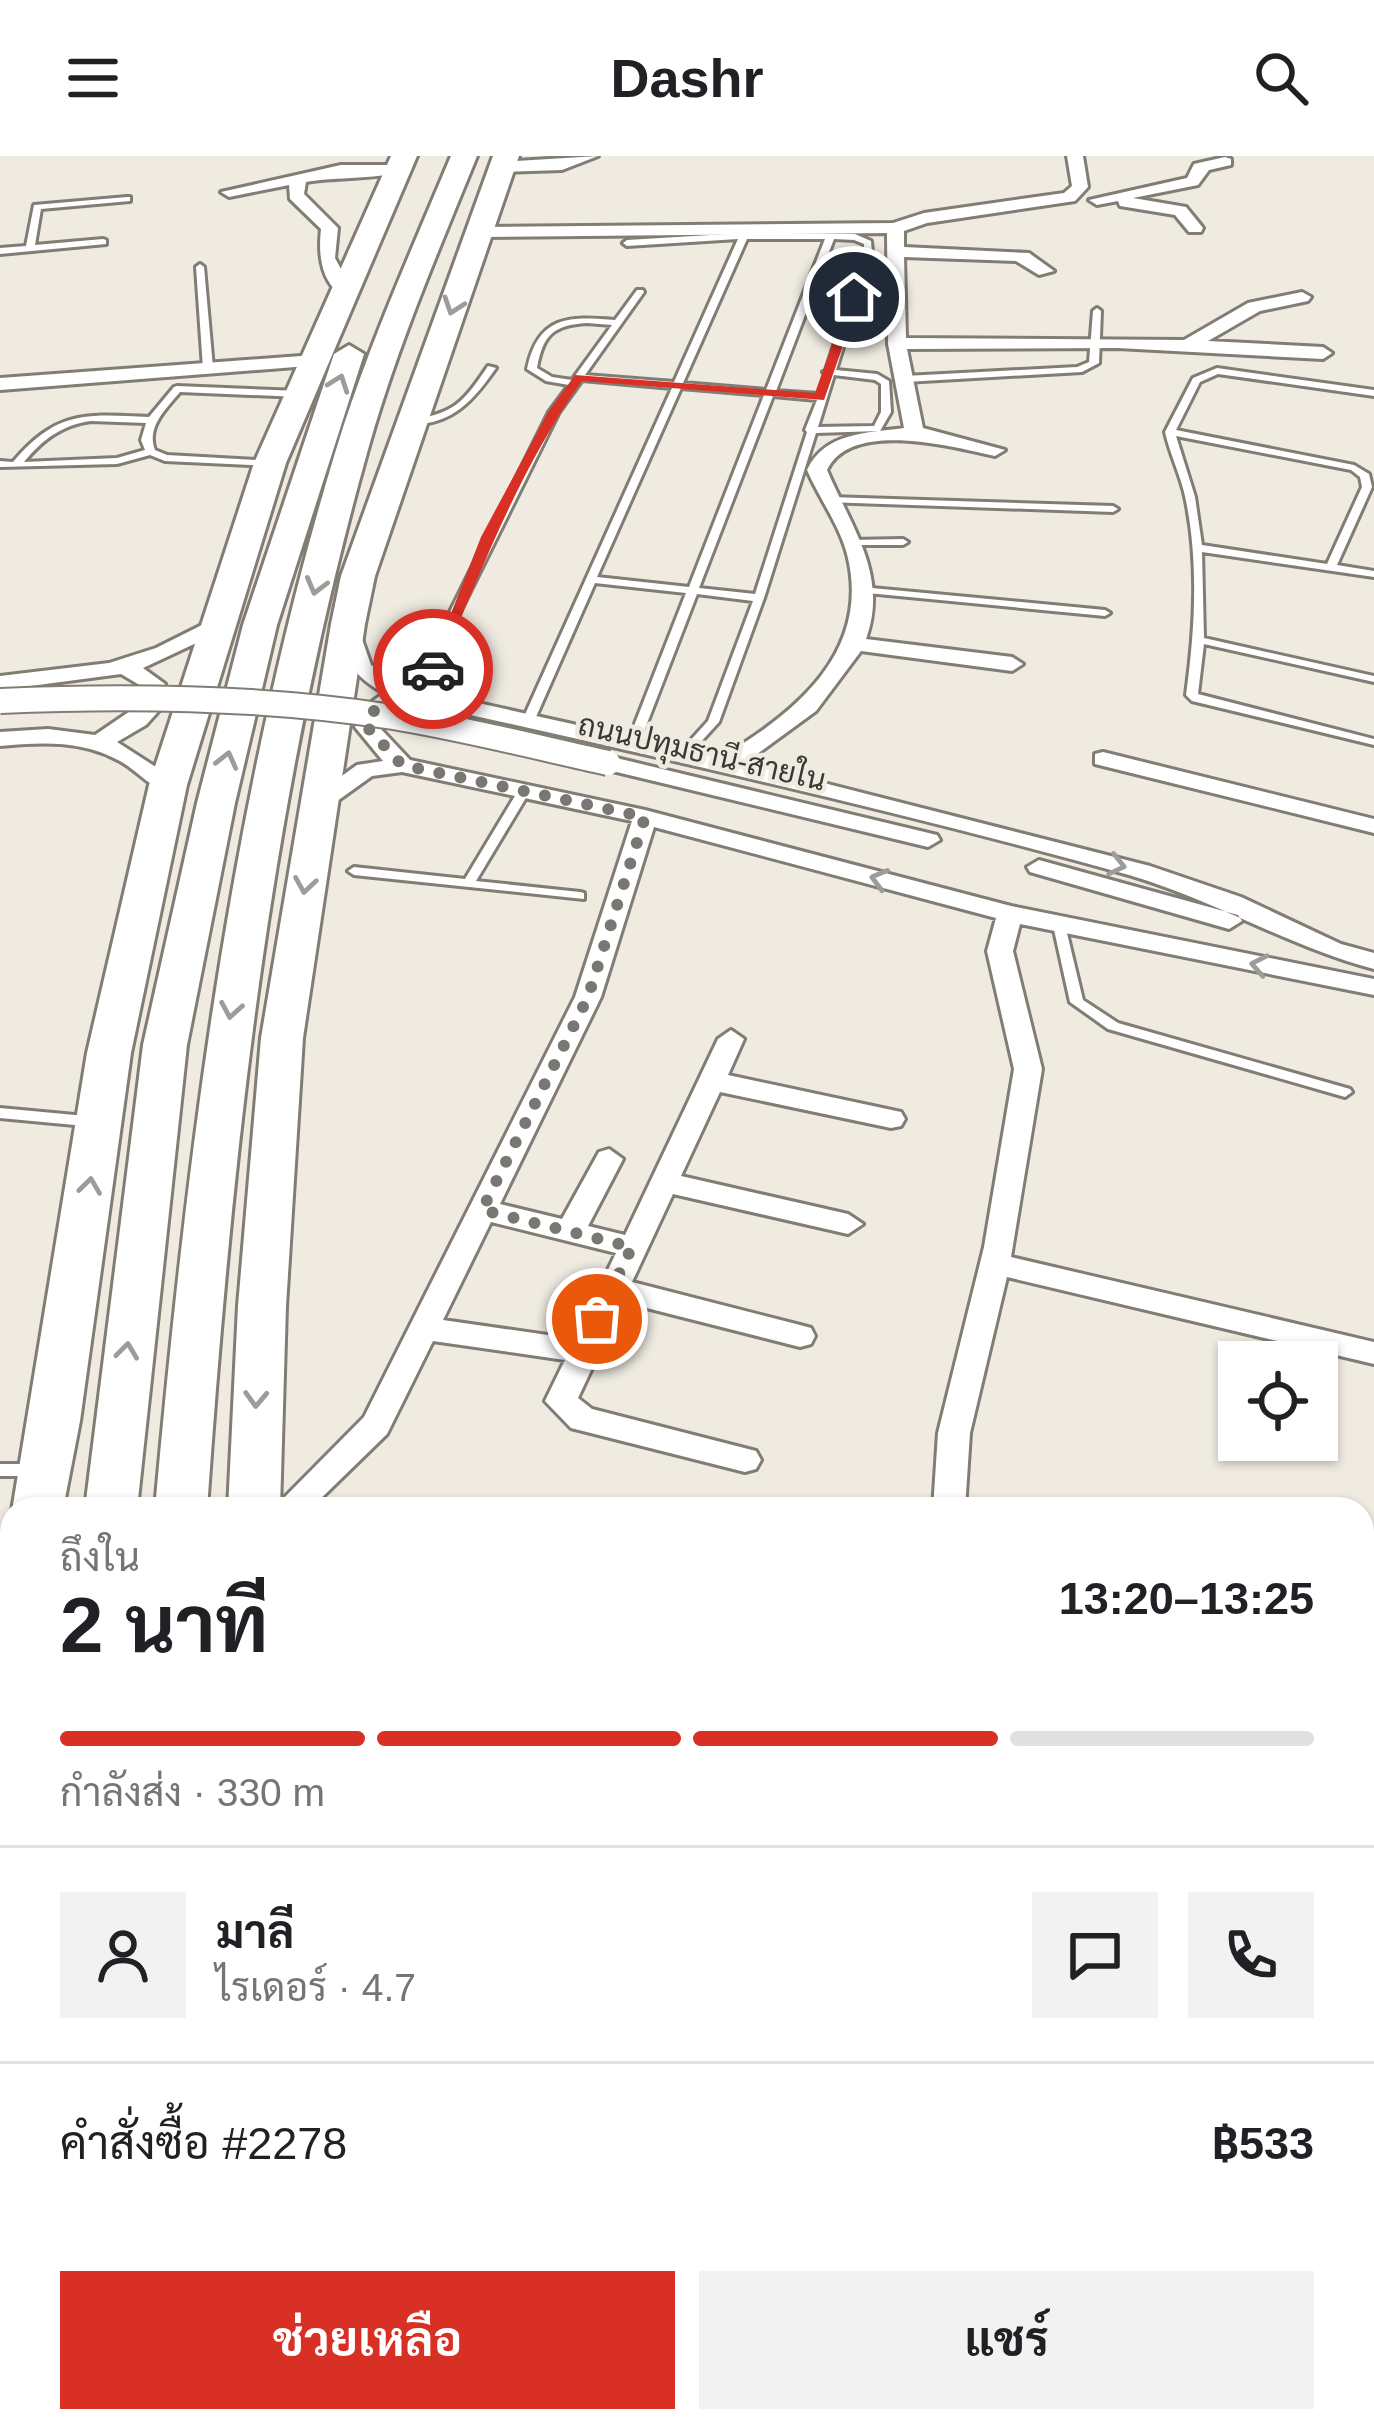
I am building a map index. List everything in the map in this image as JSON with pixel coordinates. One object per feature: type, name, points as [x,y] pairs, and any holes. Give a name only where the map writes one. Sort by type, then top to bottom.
[{"type":"main road","points":[[254,1497],[262,1306],[282,1038],[348,624],[358,576],[479,231],[490,160]]},
{"type":"main road","points":[[411,235],[490,160]]},
{"type":"main road","points":[[112,1497],[165,1045],[254,647],[333,450],[411,235],[409,161]]},
{"type":"main road","points":[[28,1483],[109,1054],[168,784],[270,463],[409,161]]},
{"type":"main road","points":[[234,573],[333,450]]},
{"type":"main road","points":[[333,450],[358,576]]},
{"type":"main road","points":[[182,1497],[226,1041],[255,868],[305,627],[333,450]]},
{"type":"main road","points":[[186,1438],[262,1306]]},
{"type":"street","points":[[490,160],[562,165],[590,156]]},
{"type":"street","points":[[1069,197],[1080,187],[1075,156]]},
{"type":"street","points":[[229,192],[409,161]]},
{"type":"street","points":[[1097,200],[1192,182],[1201,175],[1200,167],[1225,162]]},
{"type":"street","points":[[298,180],[296,195],[330,228],[326,258],[345,293]]},
{"type":"street","points":[[479,231],[896,228],[924,218],[1069,197],[1168,207],[1180,211],[1195,228]]},
{"type":"street","points":[[479,231],[623,212]]},
{"type":"street","points":[[896,228],[897,344],[914,432]]},
{"type":"street","points":[[895,252],[1016,256],[1029,258],[1045,271]]},
{"type":"street","points":[[1189,345],[1254,307],[1302,297]]},
{"type":"street","points":[[897,344],[1096,343],[1323,353]]},
{"type":"street","points":[[0,385],[174,380],[208,368],[314,361]]},
{"type":"street","points":[[725,765],[802,716],[830,686],[855,644],[861,590],[858,556],[817,470],[820,455],[832,447],[914,432],[995,450]]},
{"type":"street","points":[[348,624],[354,660],[368,676],[412,695],[725,765],[1141,871],[1232,902],[1337,952]]},
{"type":"street","points":[[0,683],[129,669],[163,657],[216,625]]},
{"type":"street","points":[[855,644],[1012,664]]},
{"type":"street","points":[[100,741],[138,720],[153,705],[154,684],[129,669]]},
{"type":"street","points":[[402,765],[367,727],[370,714],[412,695]]},
{"type":"street","name":"ถนนปทุมธานี-สายใน","points":[[0,701],[207,699],[444,726],[1021,862],[1374,961]]},
{"type":"street","points":[[0,740],[48,736],[100,741],[139,759],[168,784]]},
{"type":"street","points":[[1103,758],[1374,826]]},
{"type":"street","points":[[317,804],[365,770],[402,765],[645,817],[1010,914],[1374,988]]},
{"type":"street","points":[[301,1497],[376,1425],[588,997],[645,817]]},
{"type":"street","points":[[951,1497],[954,1433],[995,1264],[1028,1069],[1000,951],[1010,914]]},
{"type":"street","points":[[731,1039],[561,1401],[582,1419],[745,1460]]},
{"type":"street","points":[[711,1081],[891,1119]]},
{"type":"street","points":[[570,1232],[609,1159]]},
{"type":"street","points":[[663,1182],[848,1224]]},
{"type":"street","points":[[482,1210],[632,1247]]},
{"type":"street","points":[[995,1264],[1374,1353]]},
{"type":"street","points":[[612,1288],[800,1336]]},
{"type":"street","points":[[424,1328],[582,1351]]},
{"type":"lane","points":[[30,248],[33,212],[38,207],[127,199]]},
{"type":"lane","points":[[530,719],[744,236]]},
{"type":"lane","points":[[633,744],[831,236]]},
{"type":"lane","points":[[627,243],[831,236],[864,239],[868,253],[759,598],[713,722],[683,755]]},
{"type":"lane","points":[[0,250],[104,242]]},
{"type":"lane","points":[[200,268],[208,368]]},
{"type":"lane","points":[[412,695],[554,412],[640,292]]},
{"type":"lane","points":[[905,379],[1079,370],[1094,363],[1097,311]]},
{"type":"lane","points":[[618,322],[576,320],[544,332],[533,350],[532,369],[549,380],[820,398]]},
{"type":"lane","points":[[412,422],[432,422],[463,407],[491,368]]},
{"type":"lane","points":[[1374,393],[1217,371],[1196,380],[1170,431],[1174,455],[1185,476],[1198,548],[1199,640],[1192,695],[1374,742]]},
{"type":"lane","points":[[810,430],[877,429],[886,412],[886,383],[877,377],[828,372]]},
{"type":"lane","points":[[151,452],[146,440],[152,420],[174,380],[299,394]]},
{"type":"lane","points":[[16,465],[39,435],[61,424],[152,420]]},
{"type":"lane","points":[[1170,431],[1354,468],[1365,476],[1367,487],[1330,566]]},
{"type":"lane","points":[[0,464],[116,461],[151,452],[181,460],[270,463]]},
{"type":"lane","points":[[830,500],[1113,509]]},
{"type":"lane","points":[[851,542],[903,542]]},
{"type":"lane","points":[[1198,548],[1374,574]]},
{"type":"lane","points":[[592,580],[759,598]]},
{"type":"lane","points":[[861,590],[1105,614]]},
{"type":"lane","points":[[1199,640],[1374,679]]},
{"type":"lane","points":[[470,881],[524,791]]},
{"type":"lane","points":[[355,871],[580,896]]},
{"type":"lane","points":[[1059,925],[1077,1002],[1113,1026],[1345,1092]]},
{"type":"lane","points":[[0,1113],[99,1122]]},
{"type":"way so far","points":[[433,669],[424,697],[399,692],[370,714],[367,727],[377,744],[402,765],[645,817],[588,997],[482,1210],[632,1247],[597,1319]]},
{"type":"route","points":[[433,669],[488,537],[554,412],[579,377],[820,398],[854,297]]}]
